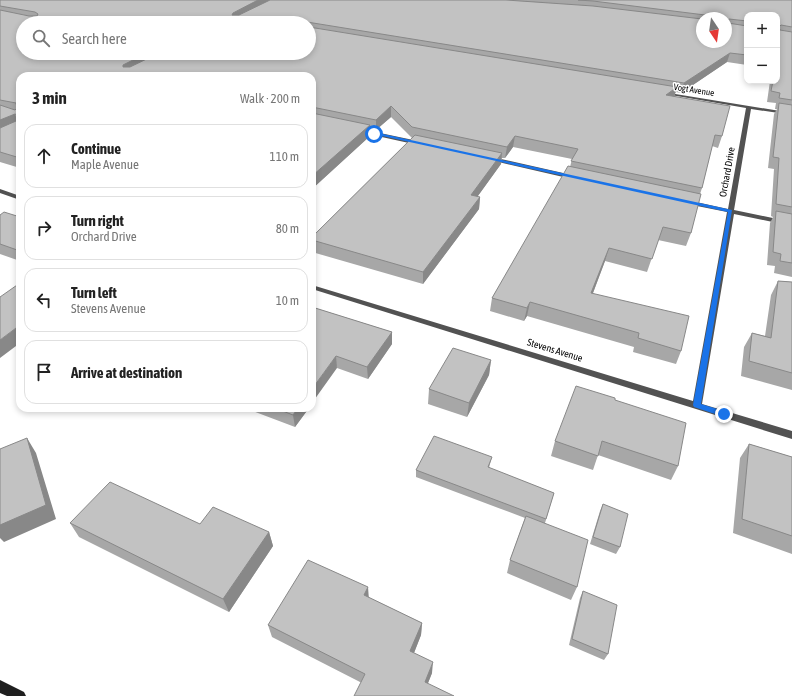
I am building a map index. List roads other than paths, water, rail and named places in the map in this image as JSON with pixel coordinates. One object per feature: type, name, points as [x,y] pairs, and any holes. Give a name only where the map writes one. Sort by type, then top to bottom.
[{"type":"street","name":"Vogt Avenue","points":[[662,92],[792,114]]},
{"type":"street","name":"Orchard Drive","points":[[697,405],[749,107]]},
{"type":"street","points":[[351,128],[428,145]]},
{"type":"street","points":[[483,157],[576,177]]},
{"type":"street","points":[[0,192],[16,197]]},
{"type":"street","points":[[684,201],[792,224]]},
{"type":"street","name":"Stevens Avenue","points":[[316,288],[792,435]]},
{"type":"street","points":[[0,686],[20,696]]}]
